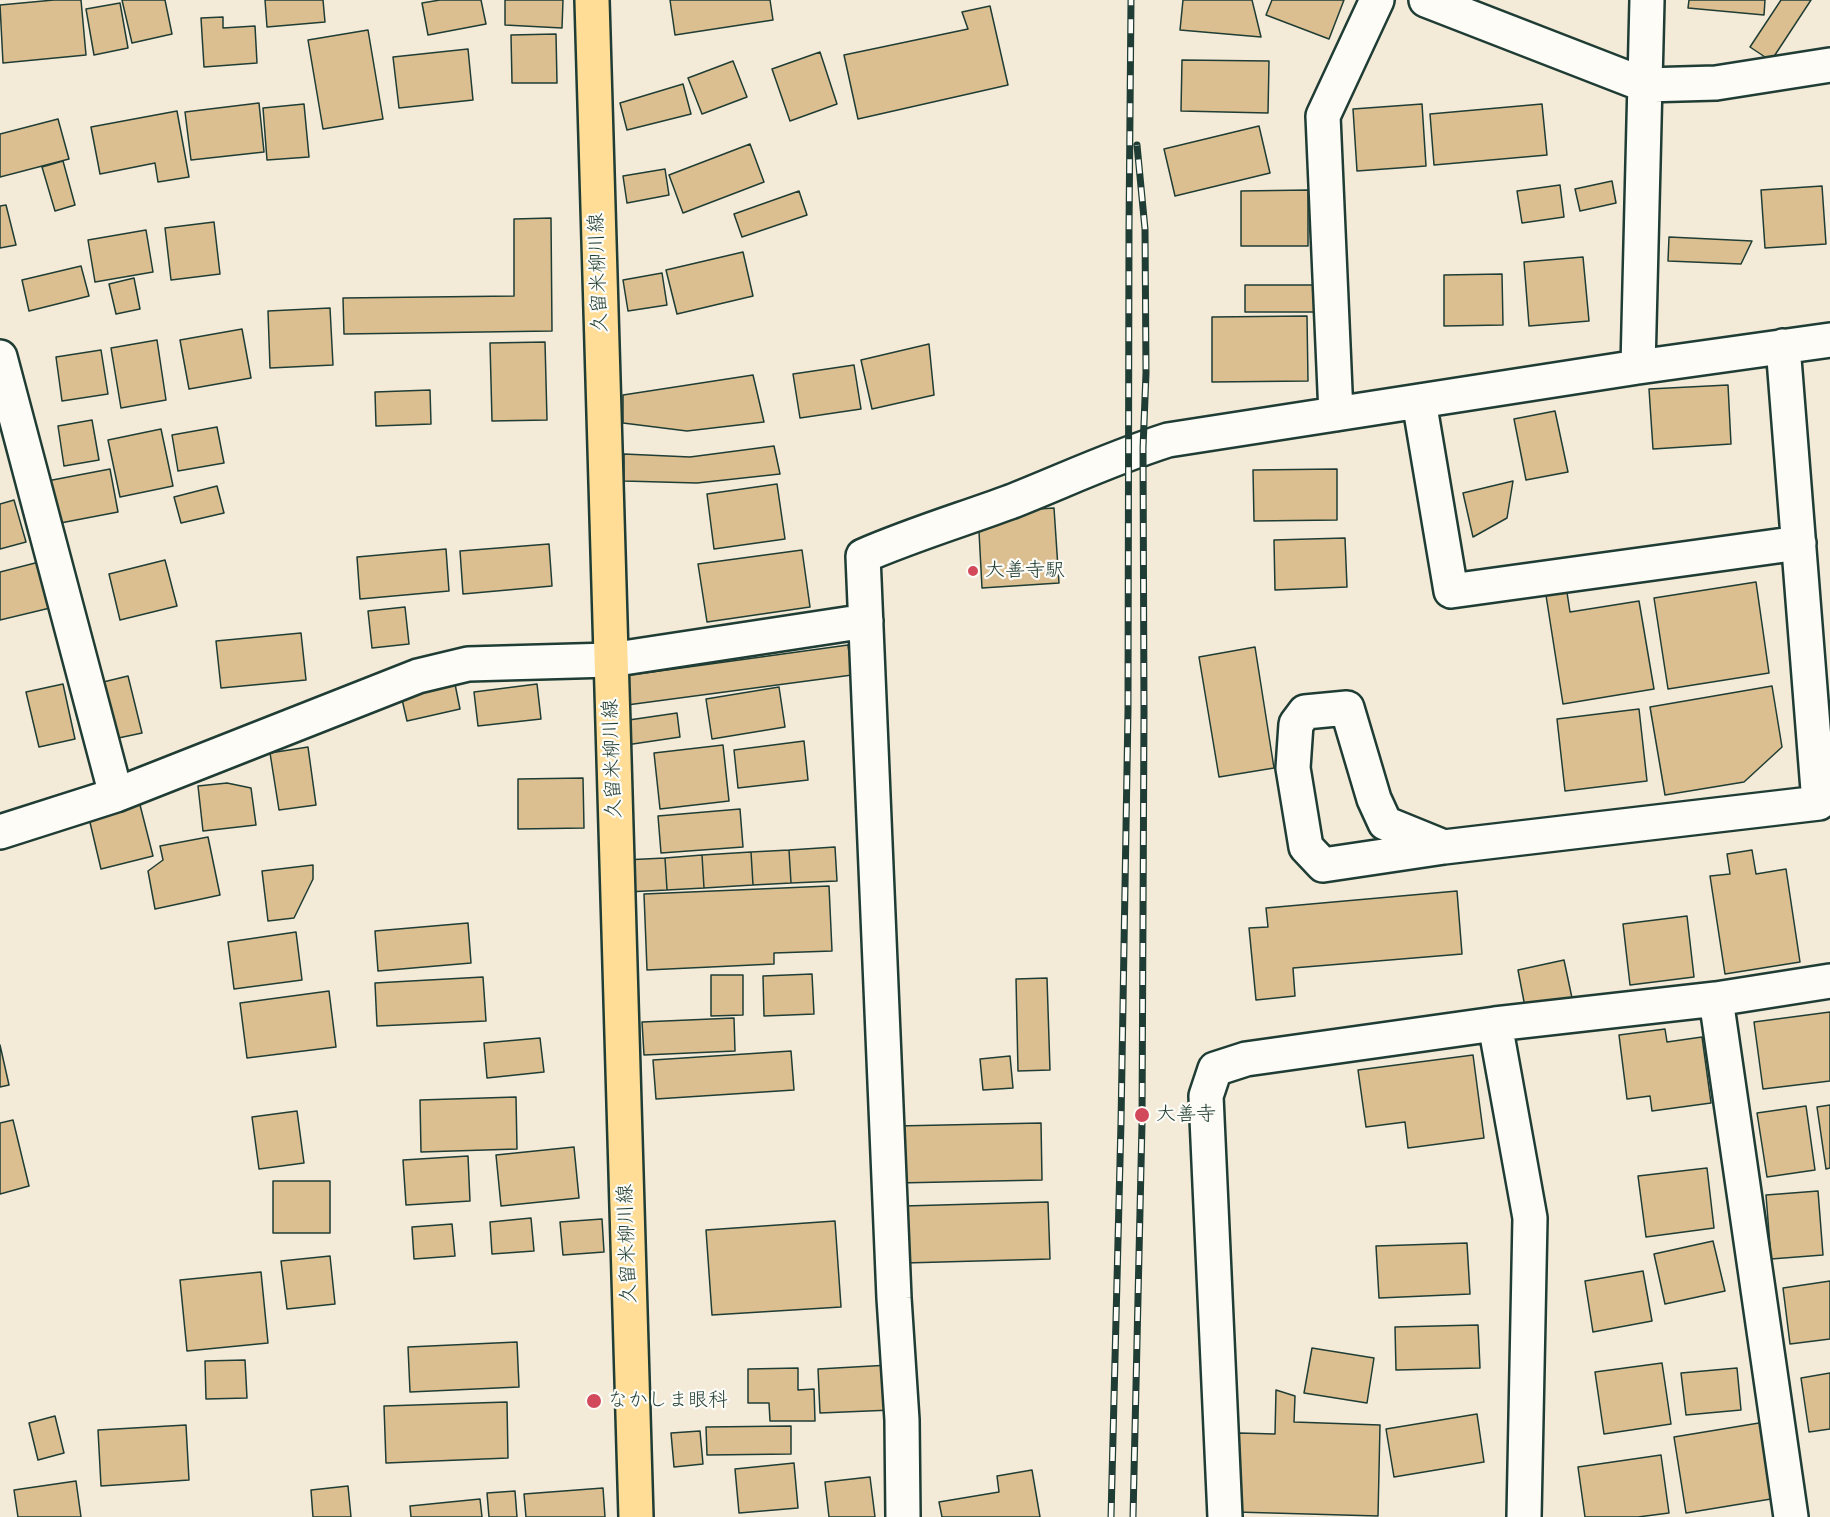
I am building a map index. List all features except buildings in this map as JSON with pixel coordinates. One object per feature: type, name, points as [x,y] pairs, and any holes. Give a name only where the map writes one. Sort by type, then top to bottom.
[{"type":"main road","name":"久留米柳川線","points":[[592,0],[636,1517]]},
{"type":"street","points":[[1336,414],[1323,116],[1377,0]]},
{"type":"street","points":[[1426,0],[1645,85],[1716,83],[1830,65]]},
{"type":"street","points":[[1638,367],[1647,0]]},
{"type":"street","points":[[903,1517],[902,1420],[894,1298],[863,556],[1009,502],[1129,452],[1168,440],[1638,367],[1830,340]]},
{"type":"street","points":[[1444,847],[1385,823],[1374,799],[1347,708],[1305,712],[1296,724],[1293,768],[1306,847],[1323,865],[1444,847],[1825,813],[1783,346]]},
{"type":"street","points":[[0,357],[116,795]]},
{"type":"street","points":[[1419,401],[1451,591],[1799,543]]},
{"type":"street","points":[[0,832],[116,795],[418,676],[468,664],[610,660],[866,621]]},
{"type":"street","points":[[1225,1517],[1206,1096],[1215,1069],[1246,1059],[1495,1024],[1716,999],[1830,981]]},
{"type":"street","points":[[1716,999],[1791,1517]]},
{"type":"street","points":[[1495,1024],[1530,1218],[1524,1517]]},
{"type":"railway","points":[[1111,1517],[1128,710],[1131,0]]},
{"type":"railway","points":[[1133,1517],[1142,1123],[1143,448],[1146,373],[1145,229],[1137,145]]},
{"type":"place","name":"大善寺駅","points":[[973,571]]},
{"type":"place","name":"大善寺","points":[[1142,1115]]},
{"type":"place","name":"なかしま眼科","points":[[594,1401]]}]
